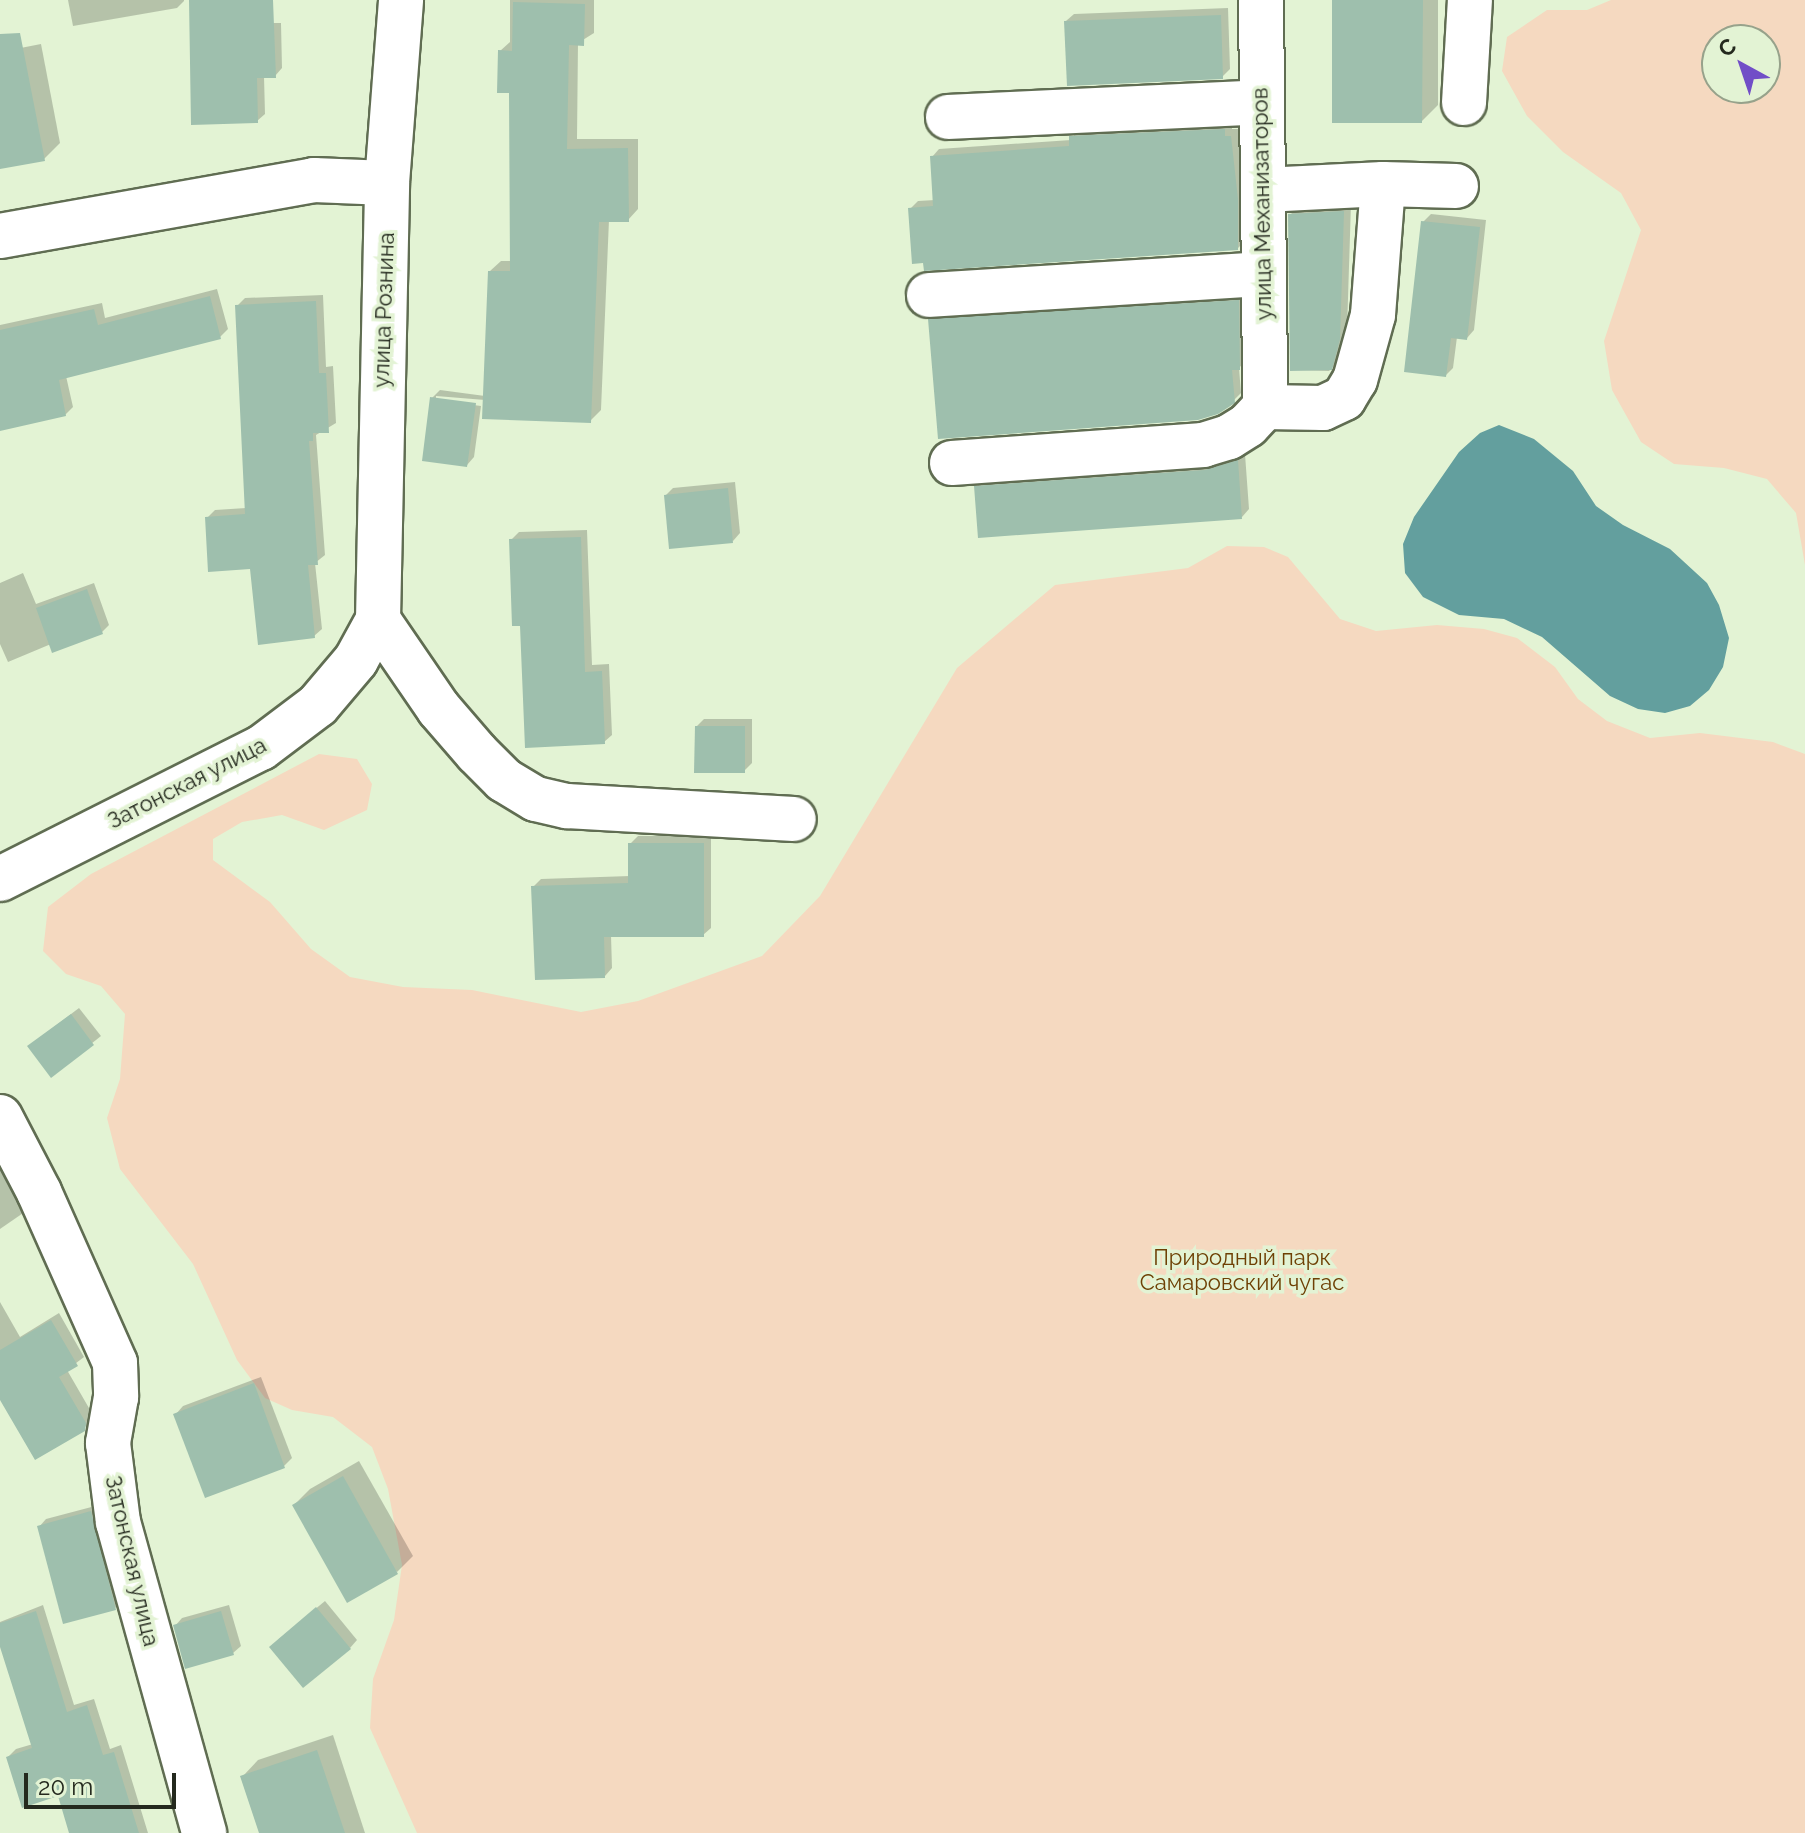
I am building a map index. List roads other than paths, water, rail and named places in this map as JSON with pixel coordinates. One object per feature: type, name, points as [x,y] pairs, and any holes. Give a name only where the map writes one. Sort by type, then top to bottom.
[{"type":"street","name":"улица Рознина","points":[[378,620],[387,183],[401,0]]},
{"type":"street","name":"улица Механизаторов","points":[[1261,0],[1265,407]]},
{"type":"street","points":[[1464,103],[1470,0]]},
{"type":"street","points":[[948,117],[1261,102]]},
{"type":"street","points":[[0,236],[314,180],[387,183]]},
{"type":"street","points":[[952,463],[1203,445],[1248,425],[1265,407],[1323,408],[1344,398],[1355,380],[1373,315],[1383,184]]},
{"type":"street","points":[[1264,190],[1383,184],[1456,186]]},
{"type":"street","points":[[929,295],[1262,274]]},
{"type":"street","points":[[378,620],[439,709],[468,742],[504,780],[536,799],[567,806],[794,819]]},
{"type":"street","name":"Затонская улица","points":[[0,879],[261,748],[318,705],[356,660],[378,620]]},
{"type":"street","name":"Затонская улица","points":[[0,1117],[46,1206],[115,1363],[116,1397],[108,1443],[110,1478],[131,1575],[204,1833]]},
{"type":"water","points":[[1499,425],[1534,439],[1573,471],[1596,506],[1623,525],[1670,549],[1707,583],[1719,605],[1729,638],[1723,667],[1709,690],[1690,706],[1665,713],[1638,709],[1610,696],[1542,637],[1504,619],[1459,615],[1423,597],[1405,573],[1403,544],[1414,517],[1459,452],[1480,433]]},
{"type":"park label","name":"Природный парк Самаровский чугас","points":[[1242,1270]]}]
